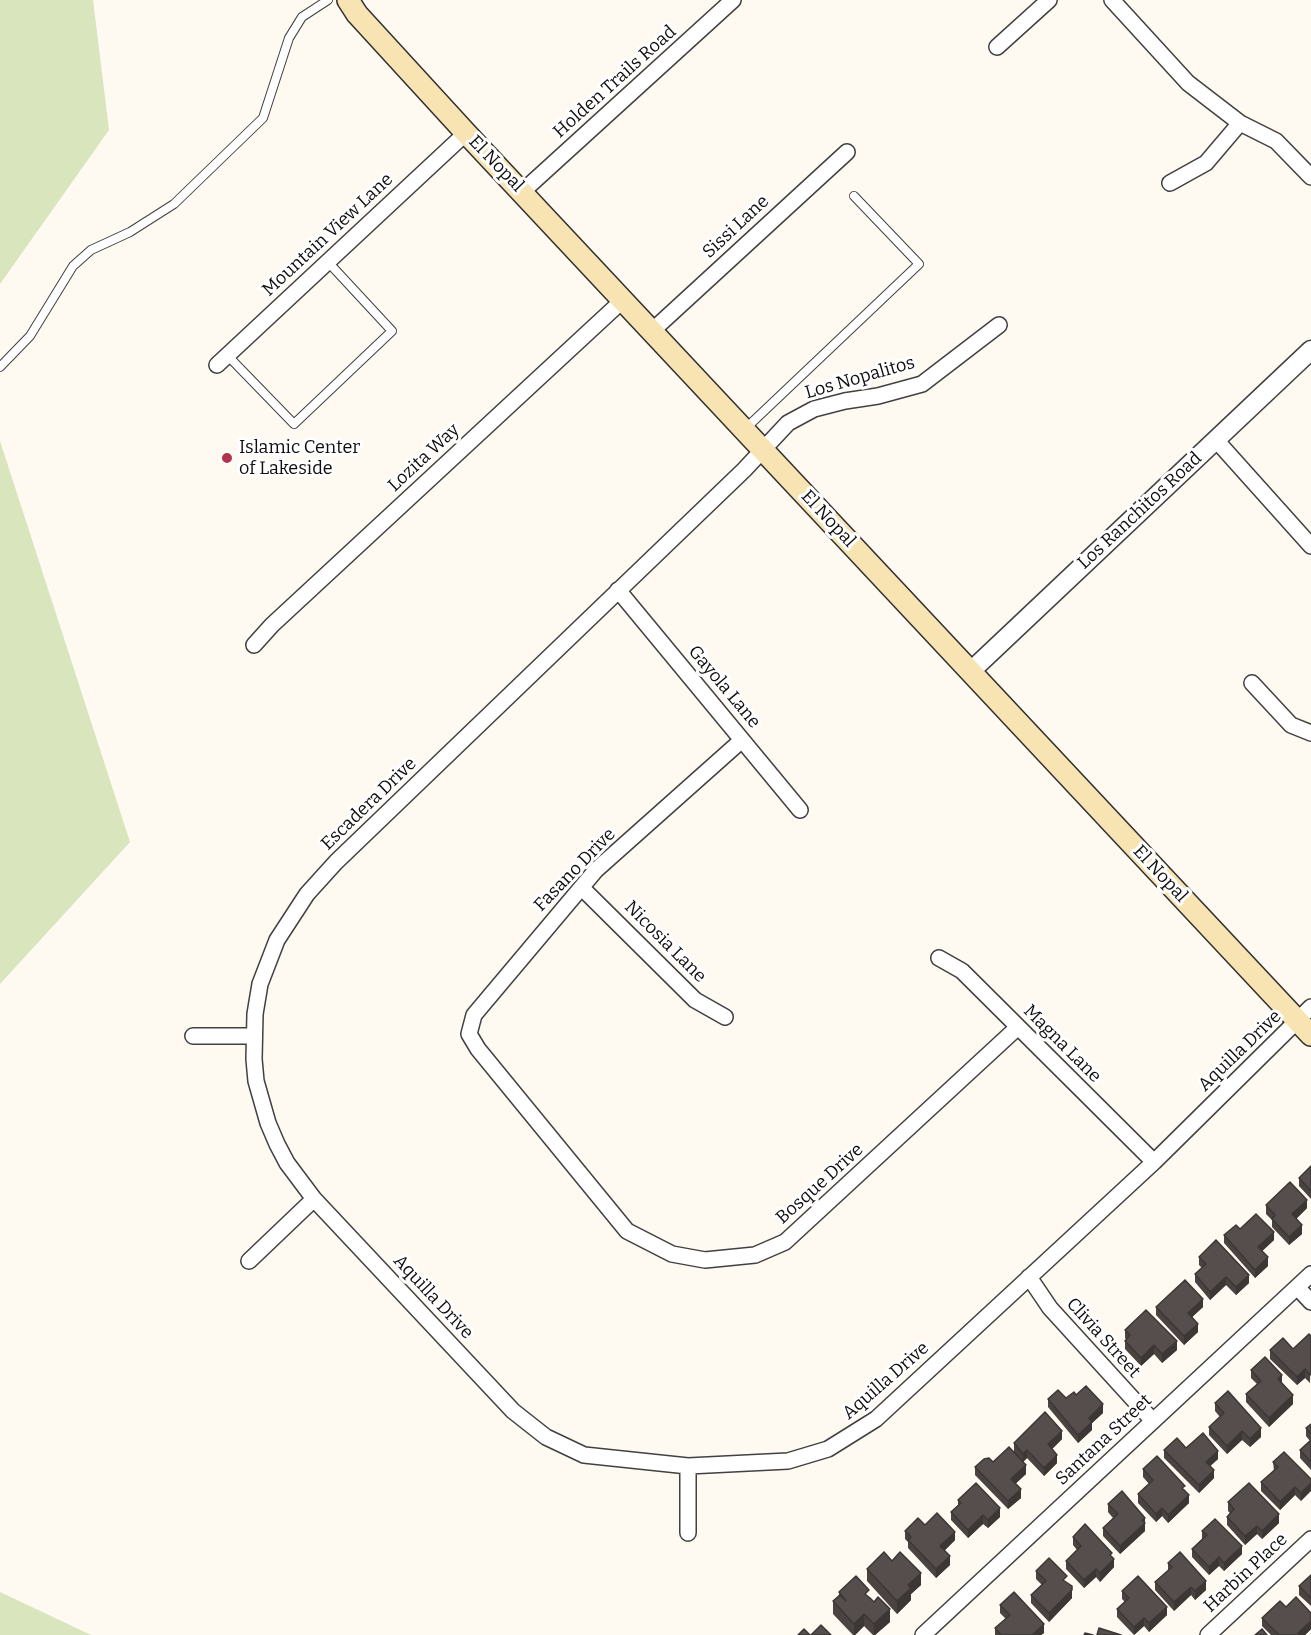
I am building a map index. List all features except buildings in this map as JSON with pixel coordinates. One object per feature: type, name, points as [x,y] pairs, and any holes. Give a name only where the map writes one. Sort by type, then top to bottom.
[{"type":"main road","name":"El Nopal","points":[[348,0],[357,14],[466,133],[970,672],[1307,1021]]},
{"type":"street","name":"Holden Trails Road","points":[[522,192],[734,0]]},
{"type":"street","points":[[998,47],[1049,0]]},
{"type":"street","points":[[1112,0],[1188,83],[1240,123],[1276,141],[1311,177]]},
{"type":"street","points":[[1170,183],[1206,164],[1240,123]]},
{"type":"street","name":"Mountain View Lane","points":[[223,361],[466,133]]},
{"type":"street","name":"Sissi Lane","points":[[652,331],[847,152]]},
{"type":"street","name":"Lozita Way","points":[[254,645],[272,625],[623,300]]},
{"type":"street","name":"Los Nopalitos","points":[[762,448],[788,423],[814,409],[922,384],[999,325]]},
{"type":"street","name":"Los Ranchitos Road","points":[[970,672],[1311,350]]},
{"type":"street","points":[[1216,440],[1311,546]]},
{"type":"street","name":"Escadera Drive","points":[[314,1198],[287,1163],[268,1124],[256,1081],[253,1036],[258,994],[267,962],[285,925],[307,894],[336,862],[744,470],[762,448]]},
{"type":"street","name":"Gayola Lane","points":[[618,590],[800,810]]},
{"type":"street","points":[[1252,683],[1291,725],[1311,733]]},
{"type":"street","name":"Fasano Drive","points":[[474,1015],[597,870],[742,740]]},
{"type":"street","name":"Nicosia Lane","points":[[582,888],[695,1000],[725,1017]]},
{"type":"street","name":"Magna Lane","points":[[939,958],[962,971],[1154,1162]]},
{"type":"street","name":"Bosque Drive","points":[[474,1015],[470,1034],[478,1049],[627,1231],[672,1254],[705,1260],[755,1255],[785,1242],[1018,1027]]},
{"type":"street","name":"Aquilla Drive","points":[[314,1198],[513,1411],[534,1429],[558,1444],[584,1455],[687,1466],[788,1461],[808,1456],[846,1440],[876,1419],[1307,1021]]},
{"type":"street","points":[[193,1036],[253,1036]]},
{"type":"street","points":[[249,1261],[314,1198]]},
{"type":"street","name":"Santana Street","points":[[923,1635],[1311,1274]]},
{"type":"street","name":"Clivia Street","points":[[1029,1277],[1050,1308],[1153,1421]]},
{"type":"street","points":[[1297,1287],[1311,1302]]},
{"type":"street","points":[[687,1466],[688,1533]]},
{"type":"street","name":"Harbin Place","points":[[1208,1635],[1311,1539]]},
{"type":"lane","points":[[0,367],[30,336],[73,266],[91,250],[130,232],[174,204],[263,118],[289,38],[302,17],[328,0]]},
{"type":"lane","points":[[744,430],[919,264],[854,196]]},
{"type":"lane","points":[[223,361],[294,424],[392,331],[328,262]]},
{"type":"green space","points":[[0,0],[93,0],[109,130],[0,284]]},
{"type":"green space","points":[[0,441],[130,842],[0,984]]},
{"type":"green space","points":[[0,1592],[91,1635],[0,1635]]},
{"type":"place","name":"Islamic Center of Lakeside","points":[[227,458]]}]
